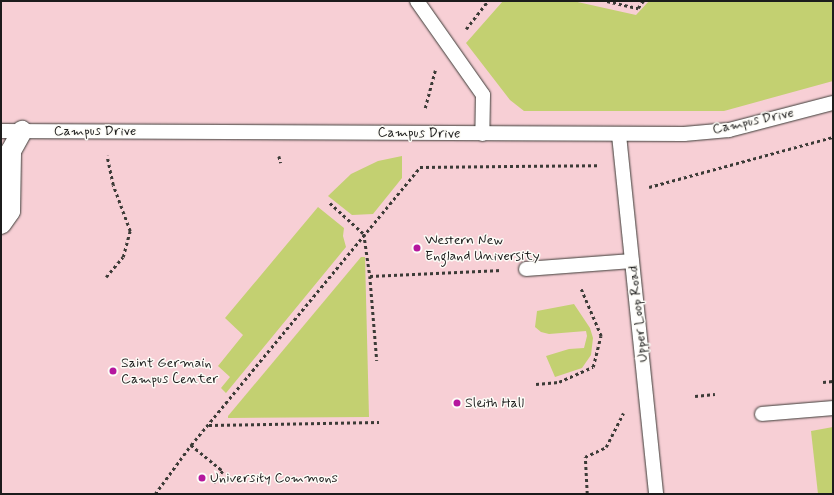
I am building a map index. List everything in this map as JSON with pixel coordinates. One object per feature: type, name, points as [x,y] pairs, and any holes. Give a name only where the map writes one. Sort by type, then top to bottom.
[{"type":"street","points":[[1,224],[10,211],[11,151],[22,131]]},
{"type":"lane","points":[[417,1],[483,95],[482,134]]},
{"type":"lane","name":"Campus Drive","points":[[1,131],[619,135],[729,130],[833,103]]},
{"type":"lane","name":"Upper Loop Road","points":[[619,135],[656,494]]},
{"type":"lane","points":[[526,269],[632,261]]},
{"type":"lane","points":[[762,414],[833,408]]},
{"type":"path","points":[[462,34],[488,1]]},
{"type":"path","points":[[607,1],[638,8],[643,1]]},
{"type":"path","points":[[423,114],[437,68]]},
{"type":"path","points":[[106,152],[113,185],[130,231],[123,257],[106,278]]},
{"type":"path","points":[[155,494],[191,445],[420,167],[459,167]]},
{"type":"path","points":[[330,203],[364,234],[370,276],[377,361]]},
{"type":"path","points":[[370,276],[526,269]]},
{"type":"path","points":[[536,384],[559,382],[594,367],[601,336],[584,299]]},
{"type":"path","points":[[695,396],[715,394]]},
{"type":"path","points":[[587,494],[585,456],[606,447],[624,410]]},
{"type":"path","points":[[208,425],[379,422]]},
{"type":"path","points":[[191,445],[223,471],[214,483]]},
{"type":"shaded area","name":"Western New England University","points":[[1,1],[833,1],[833,494],[1,494]]},
{"type":"green space","points":[[503,1],[573,1],[636,15],[649,1],[833,1],[833,81],[724,111],[524,111],[510,100],[466,43]]},
{"type":"green space","points":[[402,156],[402,178],[373,214],[352,215],[328,196],[351,174],[378,161]]},
{"type":"green space","points":[[318,207],[344,228],[343,236],[346,247],[226,393],[221,388],[230,377],[218,366],[243,335],[225,318]]},
{"type":"green space","points":[[361,257],[365,257],[369,417],[228,418],[228,416]]},
{"type":"green space","points":[[574,304],[590,328],[593,338],[591,355],[582,368],[555,377],[546,356],[569,349],[584,348],[587,336],[586,331],[549,334],[541,332],[535,327],[537,311]]},
{"type":"green space","points":[[833,427],[833,494],[818,494],[811,431]]},
{"type":"place","name":"Western New England University","points":[[417,248]]},
{"type":"place","name":"Saint Germain Campus Center","points":[[113,371]]},
{"type":"place","name":"Sleith Hall","points":[[457,403]]},
{"type":"place","name":"University Commons","points":[[202,478]]}]
